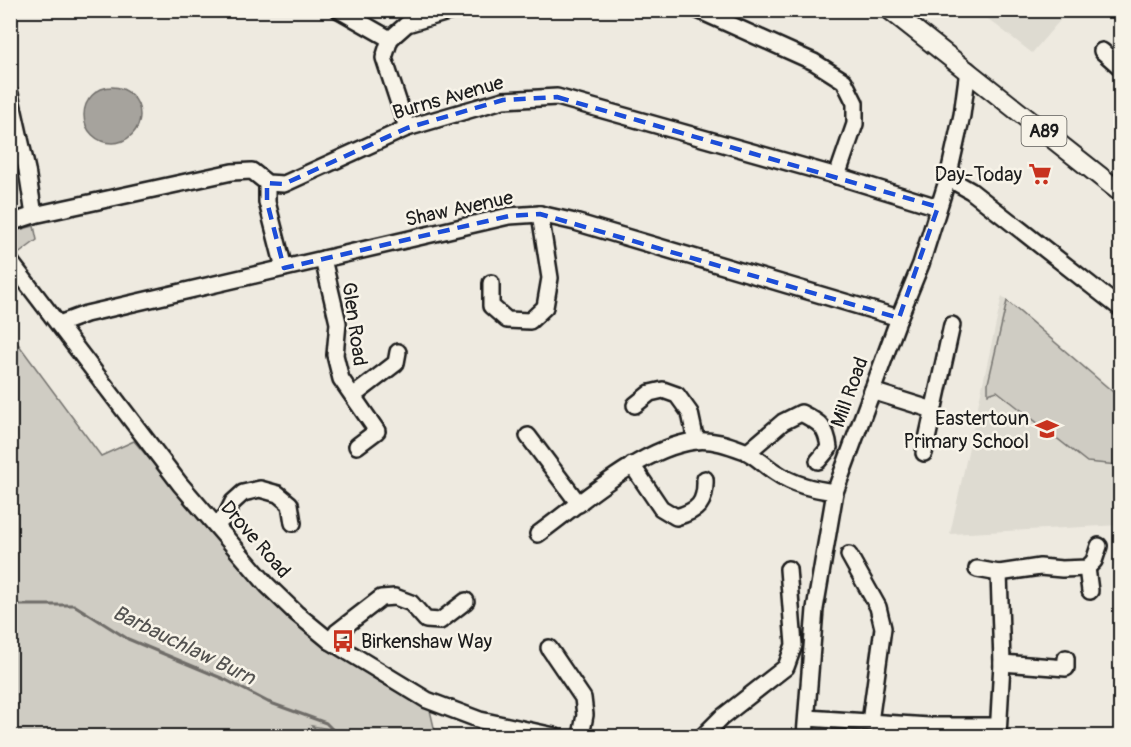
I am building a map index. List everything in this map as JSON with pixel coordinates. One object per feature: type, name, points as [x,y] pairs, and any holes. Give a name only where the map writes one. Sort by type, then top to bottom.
[{"type":"main road","name":"A89","points":[[890,10],[1120,192]]},
{"type":"street","points":[[339,10],[390,39]]},
{"type":"street","points":[[407,128],[384,58],[390,39],[407,24],[455,10]]},
{"type":"street","points":[[698,10],[814,62],[844,81],[855,103],[855,124],[837,176]]},
{"type":"street","points":[[1102,51],[1120,67]]},
{"type":"street","name":"Mill Road","points":[[805,736],[815,609],[835,492],[921,264],[948,178],[962,115],[968,70]]},
{"type":"street","points":[[10,94],[27,170],[34,215]]},
{"type":"street","name":"Burns Avenue","points":[[267,183],[285,184],[407,128],[503,100],[557,97],[938,207]]},
{"type":"street","points":[[10,223],[34,215],[232,171],[252,171],[267,183],[267,202],[284,268]]},
{"type":"street","points":[[948,178],[971,191],[1120,308]]},
{"type":"street","points":[[490,284],[491,306],[507,320],[530,321],[545,307],[550,278],[540,214]]},
{"type":"street","name":"Shaw Avenue","points":[[59,324],[86,314],[509,216],[540,214],[575,222],[899,318]]},
{"type":"street","name":"Glen Road","points":[[323,259],[338,323],[335,355],[341,379],[377,431],[357,446]]},
{"type":"street","name":"Drove Road","points":[[10,261],[180,484],[267,585],[296,613],[330,641],[427,700],[480,720],[554,736]]},
{"type":"street","points":[[924,453],[952,325]]},
{"type":"street","points":[[353,396],[396,363],[398,352]]},
{"type":"street","points":[[635,405],[650,393],[663,390],[677,395],[690,413],[696,441]]},
{"type":"street","points":[[872,391],[933,410]]},
{"type":"street","points":[[748,452],[783,422],[801,413],[816,421],[828,434],[829,448],[818,461]]},
{"type":"street","points":[[528,436],[579,504]]},
{"type":"street","points":[[538,534],[632,465],[661,450],[696,441],[720,442],[748,452],[777,474],[805,488],[835,492]]},
{"type":"street","points":[[632,465],[661,508],[676,517],[688,514],[700,504],[705,494],[705,479]]},
{"type":"street","points":[[216,525],[226,516],[233,502],[243,493],[261,489],[278,494],[290,504],[293,524]]},
{"type":"street","points":[[977,569],[999,573],[1040,567],[1087,568],[1094,561],[1099,546]]},
{"type":"street","points":[[849,555],[878,607],[883,628],[870,722]]},
{"type":"street","points":[[1087,568],[1090,591]]},
{"type":"street","points":[[703,736],[721,718],[786,667],[794,645],[788,569]]},
{"type":"street","points":[[807,718],[870,722],[928,731],[998,731],[1002,663],[999,573]]},
{"type":"street","points":[[330,641],[337,632],[381,598],[395,597],[411,603],[426,620],[440,621],[466,601]]},
{"type":"street","points":[[549,648],[583,698],[585,715],[581,736]]},
{"type":"street","points":[[1002,663],[1066,668]]},
{"type":"highlighted area","points":[[557,97],[938,207],[899,318],[540,214],[509,216],[284,268],[267,202],[267,183],[284,184],[407,128],[503,100]]},
{"type":"shaded area","points":[[978,11],[1068,11],[1032,53]]},
{"type":"shaded area","points":[[112,87],[123,89],[132,95],[138,104],[140,115],[138,126],[132,135],[123,141],[112,143],[101,141],[92,135],[86,126],[84,115],[86,104],[92,95],[101,89]]},
{"type":"shaded area","points":[[34,226],[37,240],[17,255],[11,246],[11,234]]},
{"type":"shaded area","name":"Eastertoun Primary School","points":[[1002,296],[1120,396],[1120,525],[950,534]]},
{"type":"shaded area","points":[[1007,301],[1120,398],[1118,465],[1087,462],[997,391],[988,394],[988,383]]},
{"type":"shaded area","points":[[10,333],[101,456],[134,441],[271,599],[319,642],[378,681],[430,710],[436,736],[350,736],[346,732],[312,726],[324,736],[48,736],[46,734],[18,736],[14,725],[10,724]]},
{"type":"waterway","name":"Barbauchlaw Burn","points":[[10,602],[21,605],[74,605],[128,639],[226,680],[268,702],[326,723],[339,736]]},
{"type":"place","name":"Day-Today","points":[[1040,174]]},
{"type":"place","name":"Eastertoun Primary School","points":[[1047,429]]},
{"type":"place","name":"Birkenshaw Way","points":[[343,641]]}]
